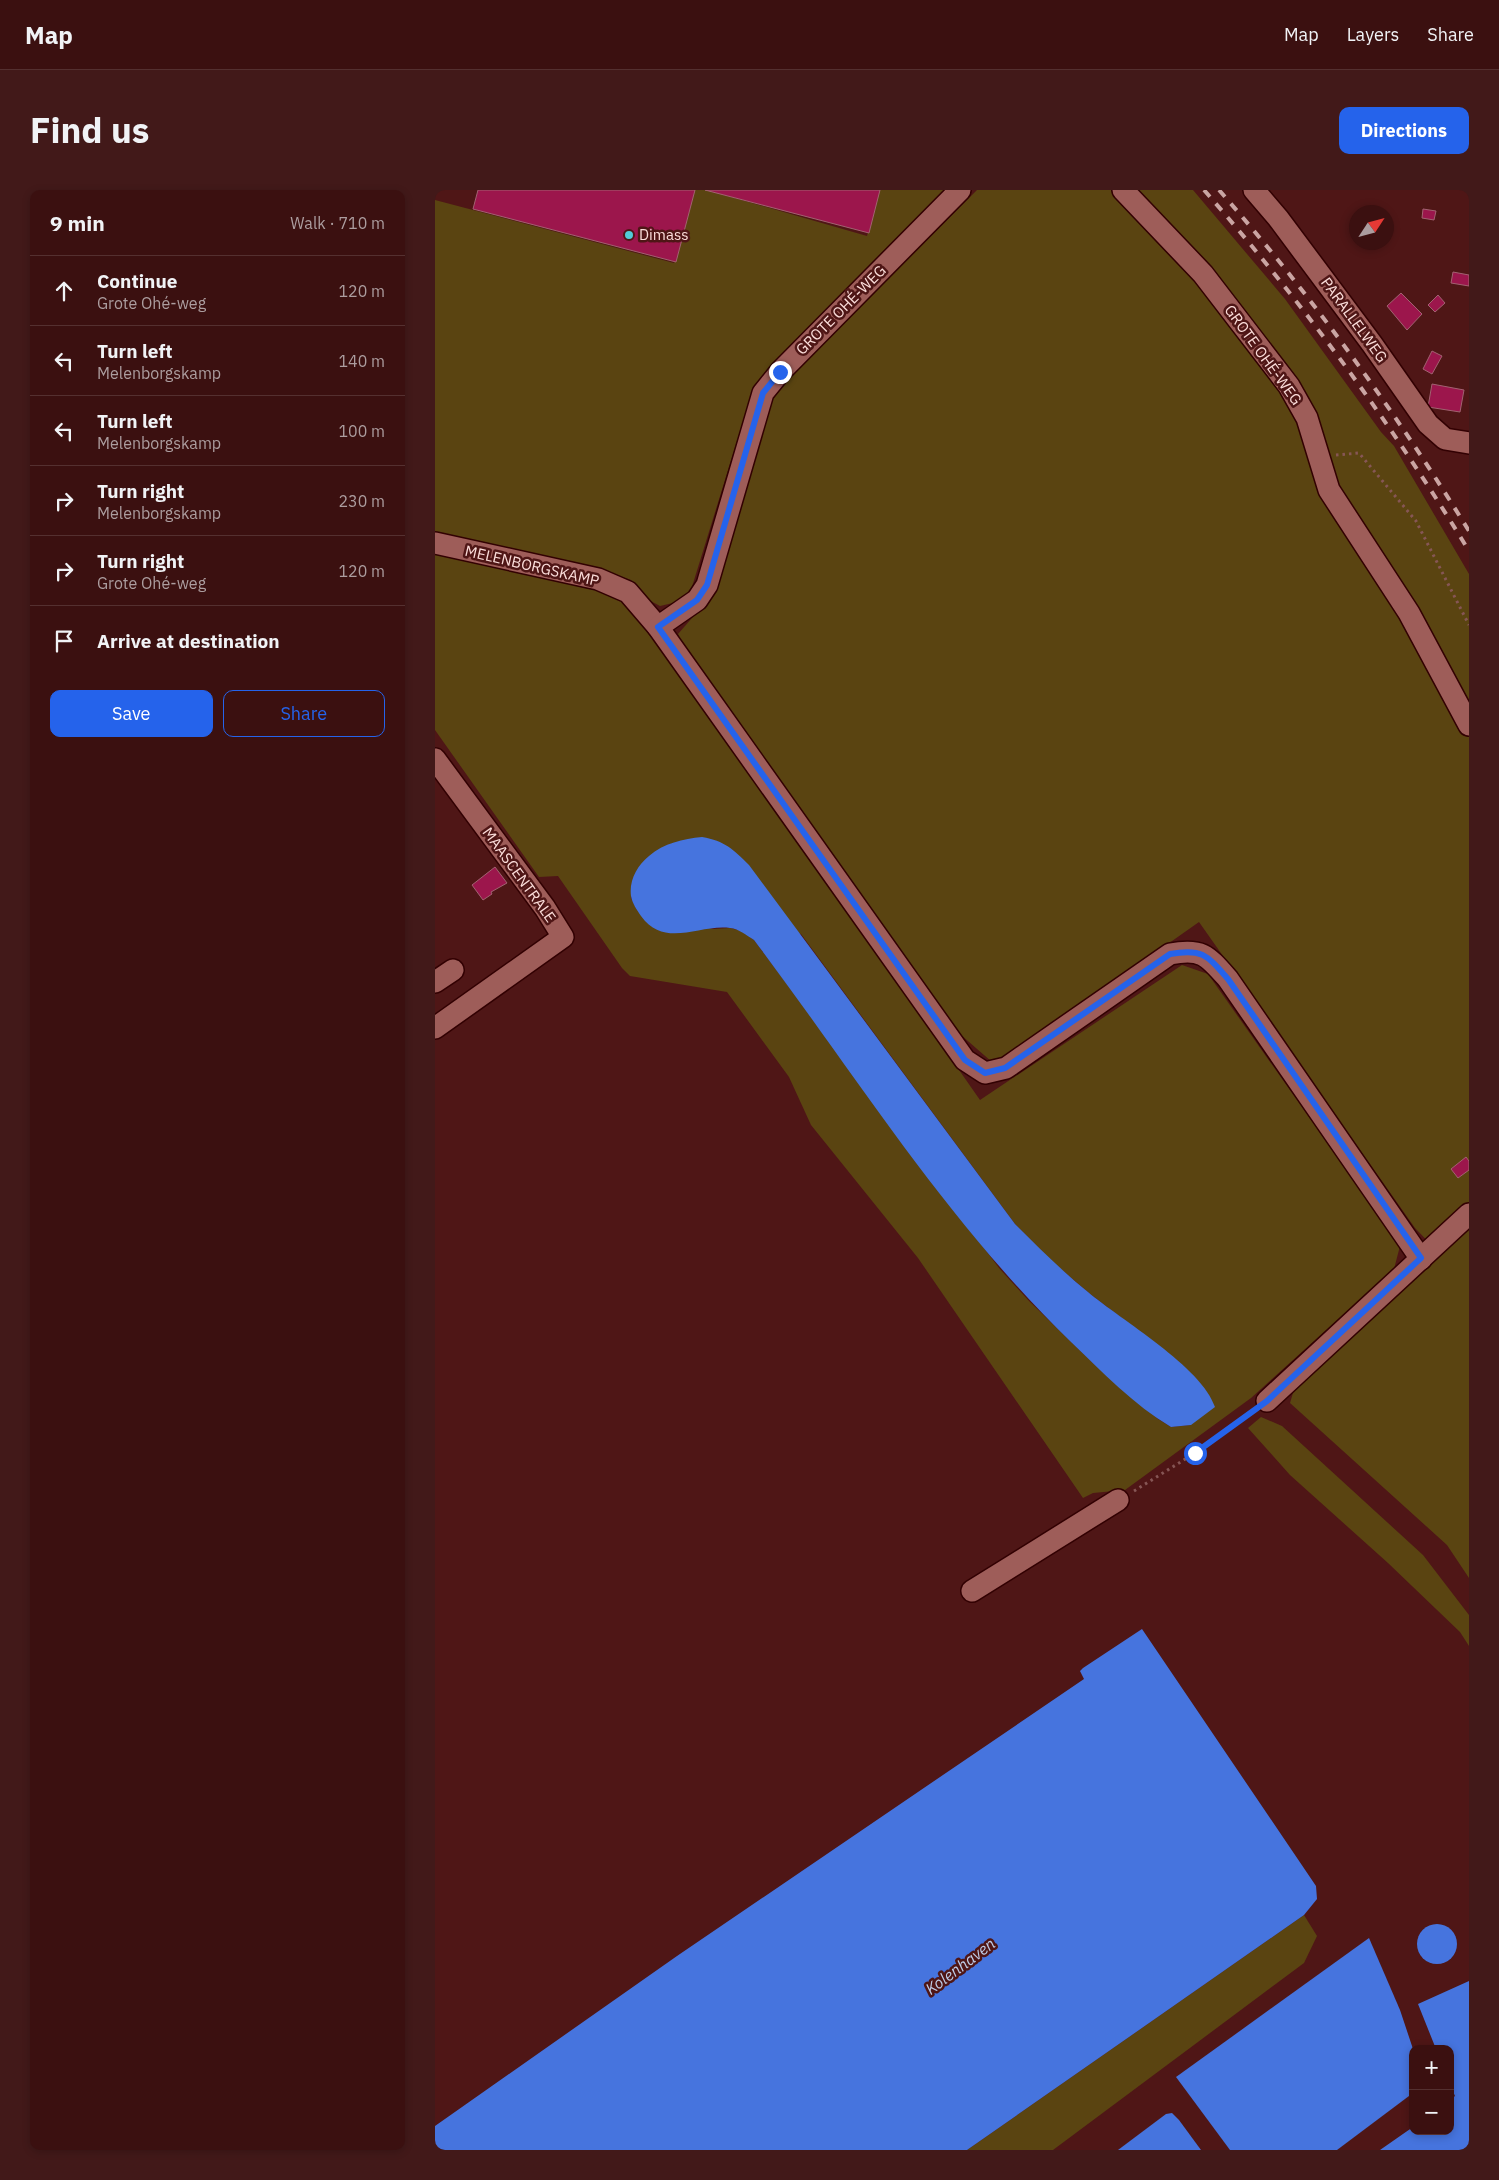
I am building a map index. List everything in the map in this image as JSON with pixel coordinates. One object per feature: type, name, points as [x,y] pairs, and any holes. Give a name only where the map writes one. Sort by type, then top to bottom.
[{"type":"street","name":"GROTE OHÉ-WEG","points":[[658,627],[697,600],[707,585],[763,393],[780,372],[960,190]]},
{"type":"street","name":"GROTE OHÉ-WEG","points":[[1123,190],[1203,274],[1289,386],[1307,418],[1329,490],[1409,613],[1469,725]]},
{"type":"street","name":"PARALLELWEG","points":[[1254,190],[1278,218],[1372,344],[1428,424],[1445,439],[1463,443]]},
{"type":"street","name":"MELENBORGSKAMP","points":[[435,543],[598,579],[628,592],[658,627],[965,1060],[985,1073],[1005,1068],[1170,954],[1190,950],[1210,958],[1228,979],[1421,1258]]},
{"type":"street","name":"MAASCENTRALE","points":[[435,758],[545,908],[563,937],[435,1028]]},
{"type":"street","points":[[435,982],[453,970]]},
{"type":"street","points":[[1267,1401],[1469,1214]]},
{"type":"street","points":[[972,1591],[1118,1500]]},
{"type":"path","points":[[1318,458],[1359,453],[1416,521],[1469,625]]},
{"type":"path","points":[[1118,1500],[1216,1439],[1267,1401]]},
{"type":"shaded area","points":[[692,190],[707,190],[867,236],[878,190],[946,190],[754,386],[691,590],[677,602],[660,606],[647,599],[631,580],[605,571],[435,535],[435,200],[674,263]]},
{"type":"shaded area","points":[[977,190],[1193,190],[1285,299],[1381,432],[1394,446],[1469,574],[1469,1578],[1447,1545],[1290,1403],[1295,1386],[1440,1254],[1415,1228],[1199,922],[1006,1058],[992,1062],[961,1035],[683,647],[678,634],[713,594],[775,393]]},
{"type":"shaded area","points":[[435,553],[611,594],[627,603],[731,744],[980,1100],[1182,965],[1208,974],[1400,1246],[1394,1269],[1251,1398],[1125,1490],[1093,1493],[1083,1498],[918,1258],[811,1125],[789,1077],[727,992],[630,976],[622,968],[558,876],[539,877],[435,730]],"holes":[[[631,886],[801,934],[1015,1224],[1049,1259],[1089,1293],[1166,1352],[1191,1425],[1171,1427],[1158,1419],[1094,1364],[1029,1301],[999,1268],[754,940],[742,931],[730,928],[713,929],[637,910],[631,898]]]},
{"type":"shaded area","points":[[1261,1417],[1282,1426],[1423,1555],[1469,1615],[1469,1646],[1460,1632],[1388,1563],[1290,1475],[1248,1428]]},
{"type":"shaded area","points":[[1304,1915],[1317,1936],[1304,1963],[1053,2150],[967,2150]]},
{"type":"water","points":[[702,837],[728,846],[749,865],[1015,1224],[1078,1284],[1178,1360],[1207,1392],[1215,1407],[1191,1425],[1171,1427],[1131,1398],[1071,1342],[1025,1295],[943,1198],[754,940],[730,928],[683,933],[661,931],[650,926],[641,916],[632,901],[631,884],[641,864],[649,856],[667,845],[681,840]]},
{"type":"water","name":"Kolenhaven","points":[[1142,1629],[1316,1886],[1317,1899],[1304,1915],[967,2150],[435,2150],[435,2126],[677,1956],[1084,1679],[1080,1671],[1083,1668]]},
{"type":"water","points":[[1441,1924],[1448,1927],[1454,1933],[1457,1944],[1456,1952],[1448,1961],[1441,1964],[1433,1964],[1426,1961],[1418,1952],[1417,1940],[1420,1933],[1429,1925]]},
{"type":"water","points":[[1369,1938],[1400,2010],[1412,2045],[1409,2045],[1409,2096],[1337,2150],[1230,2150],[1176,2077]]},
{"type":"water","points":[[1469,1981],[1469,2150],[1380,2150],[1409,2130],[1409,2135],[1454,2135],[1454,2045],[1434,2045],[1418,2004]]},
{"type":"water","points":[[1172,2113],[1201,2150],[1118,2150],[1166,2114]]},
{"type":"building","name":"Dimass","points":[[478,190],[695,190],[676,262],[473,209]]},
{"type":"building","name":"Dimass","points":[[705,190],[880,190],[869,233]]},
{"type":"building","points":[[1423,209],[1436,211],[1434,220],[1422,218]]},
{"type":"building","points":[[1453,272],[1469,275],[1469,286],[1451,283]]},
{"type":"building","points":[[1401,293],[1422,314],[1407,330],[1387,306]]},
{"type":"building","points":[[1438,295],[1445,303],[1435,312],[1428,305]]},
{"type":"building","points":[[1432,351],[1442,356],[1432,374],[1423,369]]},
{"type":"building","points":[[1432,384],[1464,390],[1460,412],[1428,407]]},
{"type":"building","points":[[495,867],[507,883],[491,892],[492,894],[483,900],[472,885]]},
{"type":"building","points":[[1466,1157],[1469,1161],[1469,1170],[1458,1178],[1451,1169]]},
{"type":"railway","points":[[1204,190],[1311,320],[1409,456],[1469,551]]},
{"type":"railway","points":[[1219,190],[1287,271],[1351,355],[1412,442],[1469,531]]},
{"type":"place","name":"Dimass","points":[[629,235]]},
{"type":"route","points":[[780,372],[763,393],[707,585],[697,600],[658,627],[965,1060],[985,1073],[1005,1068],[1170,954],[1190,950],[1210,958],[1228,979],[1421,1258],[1267,1401],[1230,1430],[1195,1453]]}]
